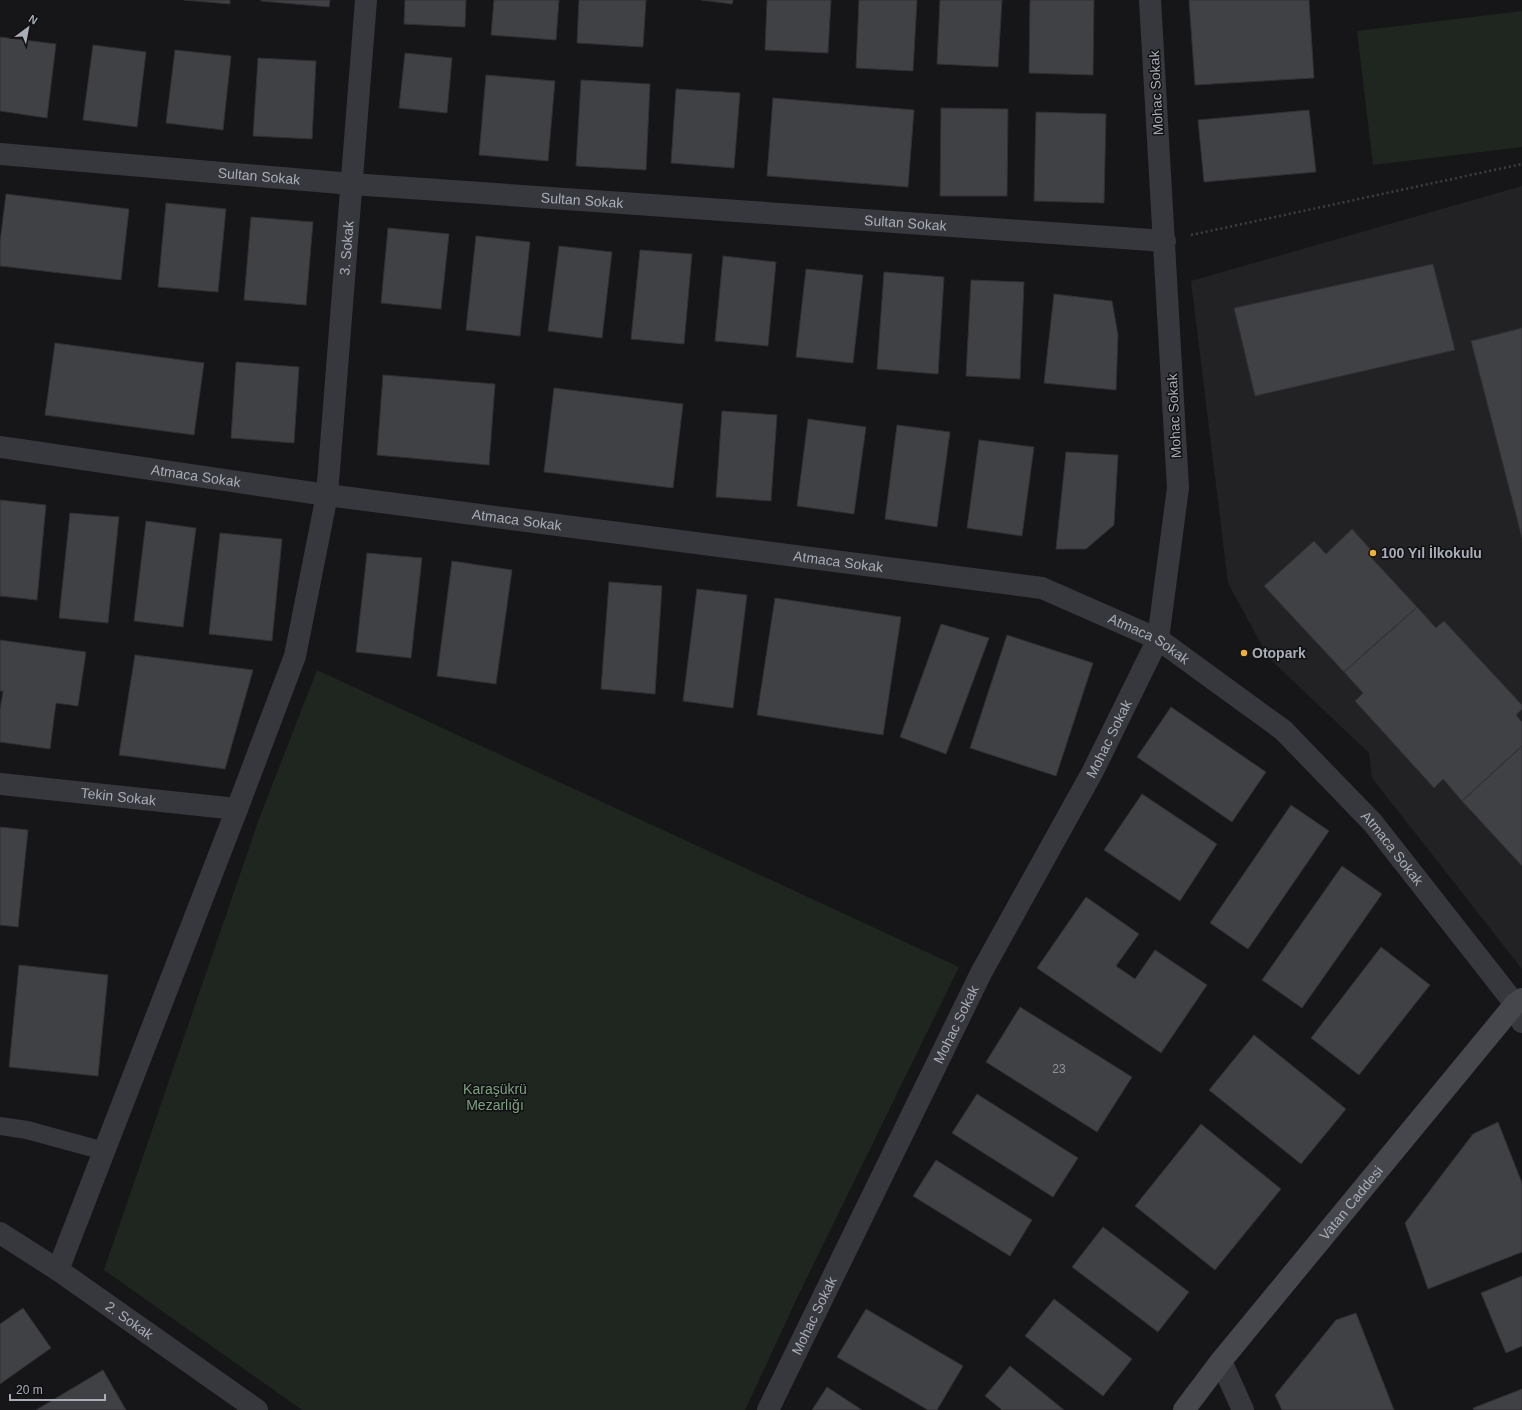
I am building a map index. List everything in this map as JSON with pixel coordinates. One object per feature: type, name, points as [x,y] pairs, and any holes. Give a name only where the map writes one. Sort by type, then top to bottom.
[{"type":"main road","name":"Vatan Caddesi","points":[[1184,1410],[1221,1361],[1520,1008]]},
{"type":"street","name":"3. Sokak","points":[[58,1270],[238,809],[295,656],[327,495],[366,0]]},
{"type":"street","name":"Mohac Sokak","points":[[768,1410],[981,973],[1092,771],[1158,639],[1178,488],[1165,240],[1150,0]]},
{"type":"street","name":"Sultan Sokak","points":[[0,154],[352,184],[1165,240]]},
{"type":"street","name":"Atmaca Sokak","points":[[0,447],[327,495],[1042,588],[1158,639],[1283,730],[1373,823],[1520,1008]]},
{"type":"street","name":"Tekin Sokak","points":[[0,784],[238,809]]},
{"type":"street","name":"2. Sokak","points":[[0,1233],[58,1270],[258,1410]]},
{"type":"street","points":[[1221,1361],[1243,1410]]},
{"type":"lane","points":[[0,1126],[27,1130],[104,1151]]},
{"type":"path","points":[[1165,240],[1522,164]]},
{"type":"shaded area","name":"100 Yıl İlkokulu","points":[[1522,186],[1522,969],[1372,778],[1369,753],[1268,657],[1228,583],[1191,281]]},
{"type":"green space","points":[[1522,11],[1522,147],[1373,165],[1357,31]]},
{"type":"green space","name":"Karaşükrü Mezarlığı","points":[[317,670],[959,967],[799,1294],[745,1410],[302,1410],[104,1270],[259,819]]},
{"type":"building","points":[[184,0],[230,0],[230,4]]},
{"type":"building","points":[[261,0],[330,0],[329,7]]},
{"type":"building","points":[[405,0],[466,0],[465,27],[404,24]]},
{"type":"building","points":[[494,0],[559,0],[556,40],[491,35]]},
{"type":"building","points":[[579,0],[646,0],[643,47],[577,43]]},
{"type":"building","points":[[701,0],[733,0],[732,4]]},
{"type":"building","points":[[767,0],[831,0],[828,53],[765,50]]},
{"type":"building","points":[[859,0],[917,0],[913,71],[856,68]]},
{"type":"building","points":[[940,0],[1002,0],[998,67],[937,64]]},
{"type":"building","points":[[1030,0],[1094,0],[1093,75],[1029,73]]},
{"type":"building","points":[[1189,0],[1309,0],[1314,78],[1195,85]]},
{"type":"building","points":[[0,37],[56,44],[47,118],[0,111]]},
{"type":"building","points":[[93,45],[146,52],[137,127],[83,120]]},
{"type":"building","points":[[175,50],[231,56],[223,130],[166,123]]},
{"type":"building","points":[[405,53],[452,58],[447,113],[399,108]]},
{"type":"building","points":[[258,58],[316,61],[312,139],[253,136]]},
{"type":"building","points":[[486,75],[555,81],[548,161],[479,155]]},
{"type":"building","points":[[581,80],[650,84],[646,170],[576,166]]},
{"type":"building","points":[[676,89],[740,93],[734,168],[671,163]]},
{"type":"building","points":[[773,98],[914,110],[908,187],[767,176]]},
{"type":"building","points":[[941,108],[1008,109],[1007,196],[940,196]]},
{"type":"building","points":[[1309,110],[1316,172],[1204,182],[1198,120]]},
{"type":"building","points":[[1036,112],[1106,114],[1104,203],[1034,201]]},
{"type":"building","points":[[6,194],[129,209],[121,280],[0,266],[0,242]]},
{"type":"building","points":[[166,203],[226,209],[218,292],[158,287]]},
{"type":"building","points":[[251,217],[313,222],[306,305],[244,300]]},
{"type":"building","points":[[388,228],[449,234],[441,309],[381,303]]},
{"type":"building","points":[[476,236],[530,242],[520,336],[466,330]]},
{"type":"building","points":[[559,246],[612,252],[602,338],[548,331]]},
{"type":"building","points":[[640,250],[692,254],[684,344],[631,339]]},
{"type":"building","points":[[723,256],[776,262],[768,346],[715,341]]},
{"type":"building","points":[[1433,264],[1455,350],[1255,396],[1234,308]]},
{"type":"building","points":[[806,269],[863,275],[853,363],[796,357]]},
{"type":"building","points":[[884,272],[944,277],[938,374],[877,369]]},
{"type":"building","points":[[971,280],[1024,282],[1020,379],[966,376]]},
{"type":"building","points":[[1054,294],[1112,301],[1118,335],[1116,390],[1044,383]]},
{"type":"building","points":[[1522,328],[1522,538],[1471,341]]},
{"type":"building","points":[[55,343],[204,363],[194,435],[45,415]]},
{"type":"building","points":[[236,362],[299,367],[294,443],[231,438]]},
{"type":"building","points":[[383,375],[495,384],[489,465],[377,455]]},
{"type":"building","points":[[554,388],[683,404],[673,488],[544,472]]},
{"type":"building","points":[[722,411],[777,415],[771,501],[716,497]]},
{"type":"building","points":[[808,419],[866,427],[854,514],[797,506]]},
{"type":"building","points":[[897,425],[950,432],[937,527],[885,519]]},
{"type":"building","points":[[979,440],[1034,447],[1022,536],[967,528]]},
{"type":"building","points":[[1066,452],[1118,455],[1114,525],[1086,549],[1056,549]]},
{"type":"building","points":[[0,500],[46,505],[37,600],[0,596]]},
{"type":"building","points":[[70,513],[119,517],[108,623],[59,618]]},
{"type":"building","points":[[146,521],[196,528],[183,627],[134,621]]},
{"type":"building","points":[[1352,529],[1372,551],[1368,554],[1417,607],[1344,672],[1264,586],[1314,541],[1326,554]]},
{"type":"building","points":[[220,533],[282,539],[272,641],[209,634]]},
{"type":"building","points":[[367,553],[422,558],[411,658],[356,652]]},
{"type":"building","points":[[452,561],[512,570],[496,684],[437,676]]},
{"type":"building","points":[[609,582],[662,586],[655,694],[601,689]]},
{"type":"building","points":[[697,589],[747,595],[733,708],[683,701]]},
{"type":"building","points":[[775,598],[901,617],[883,735],[757,715]]},
{"type":"building","points":[[1417,607],[1436,628],[1444,621],[1522,705],[1522,709],[1516,715],[1522,722],[1522,746],[1462,801],[1443,779],[1434,788],[1355,701],[1363,693],[1344,672]]},
{"type":"building","points":[[941,624],[989,638],[946,754],[900,737]]},
{"type":"building","points":[[1007,635],[1093,663],[1056,776],[970,748]]},
{"type":"building","points":[[0,640],[86,652],[78,706],[56,703],[50,749],[0,742],[0,710],[3,691],[0,691]]},
{"type":"building","points":[[135,655],[253,670],[225,769],[119,755]]},
{"type":"building","points":[[1171,707],[1266,772],[1232,822],[1137,757]]},
{"type":"building","points":[[1522,746],[1522,866],[1462,801]]},
{"type":"building","points":[[1142,794],[1217,844],[1180,901],[1104,850]]},
{"type":"building","points":[[1291,805],[1329,831],[1248,949],[1210,923]]},
{"type":"building","points":[[0,827],[28,830],[18,927],[0,925]]},
{"type":"building","points":[[1342,866],[1382,894],[1302,1008],[1262,980]]},
{"type":"building","points":[[1086,897],[1139,934],[1116,966],[1135,979],[1155,950],[1207,985],[1161,1053],[1037,968]]},
{"type":"building","points":[[1381,947],[1430,985],[1359,1075],[1311,1038]]},
{"type":"building","points":[[19,965],[108,975],[98,1076],[9,1067]]},
{"type":"building","points":[[1020,1007],[1132,1077],[1097,1132],[986,1062]]},
{"type":"building","points":[[1254,1035],[1346,1109],[1301,1164],[1209,1090]]},
{"type":"building","points":[[977,1094],[1078,1158],[1053,1197],[952,1133]]},
{"type":"building","points":[[1498,1122],[1522,1183],[1522,1252],[1428,1289],[1405,1223],[1473,1134]]},
{"type":"building","points":[[1201,1124],[1281,1189],[1215,1270],[1135,1206]]},
{"type":"building","points":[[936,1160],[1032,1220],[1010,1256],[913,1196]]},
{"type":"building","points":[[1103,1227],[1189,1292],[1158,1332],[1072,1267]]},
{"type":"building","points":[[1522,1276],[1522,1346],[1506,1353],[1481,1293]]},
{"type":"building","points":[[1054,1299],[1132,1359],[1103,1396],[1025,1336]]},
{"type":"building","points":[[23,1308],[51,1348],[0,1384],[0,1324]]},
{"type":"building","points":[[866,1309],[963,1366],[937,1410],[928,1410],[837,1357]]},
{"type":"building","points":[[1356,1313],[1394,1410],[1282,1410],[1275,1395],[1336,1320]]},
{"type":"building","points":[[1010,1366],[1064,1410],[1002,1410],[985,1396]]},
{"type":"building","points":[[103,1370],[126,1410],[36,1410]]},
{"type":"building","points":[[827,1387],[862,1410],[812,1410]]},
{"type":"building","points":[[1522,1389],[1522,1410],[1474,1410],[1473,1408]]},
{"type":"place","name":"100 Yıl İlkokulu","points":[[1373,553]]},
{"type":"place","name":"Otopark","points":[[1244,653]]}]
